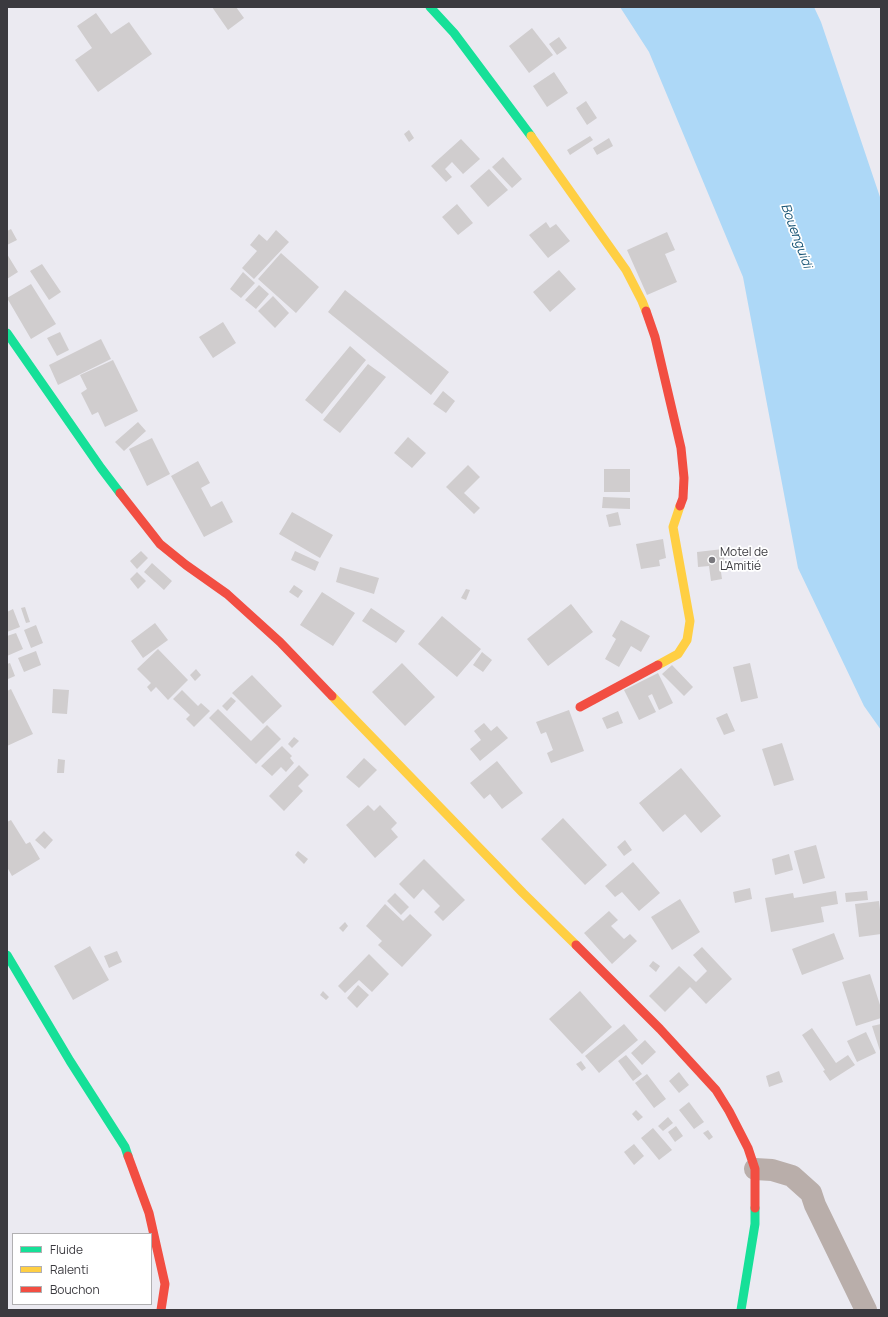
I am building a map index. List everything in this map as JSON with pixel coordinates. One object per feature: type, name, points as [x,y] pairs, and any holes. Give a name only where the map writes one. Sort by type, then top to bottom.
[{"type":"main road","points":[[430,7],[454,33],[504,99],[626,270],[642,301],[655,337],[681,448],[684,478],[683,498],[673,527],[690,621],[687,640],[678,654],[580,706]]},
{"type":"main road","points":[[7,333],[101,468],[160,544],[186,565],[227,594],[280,642],[518,887],[660,1029],[716,1090],[729,1111],[748,1148],[755,1169],[754,1224],[742,1310]]},
{"type":"main road","points":[[7,955],[70,1061],[125,1147],[149,1213],[165,1284],[161,1310]]},
{"type":"street","points":[[755,1169],[772,1170],[792,1176],[811,1193],[815,1205],[866,1310]]},
{"type":"water","name":"Bouenguidi","points":[[620,7],[814,7],[821,22],[881,200],[881,730],[864,706],[798,568],[743,277],[649,52]]},
{"type":"building","points":[[212,7],[236,7],[244,18],[228,30]]},
{"type":"building","points":[[96,13],[111,34],[129,22],[152,54],[98,92],[75,60],[92,48],[77,26]]},
{"type":"building","points":[[532,28],[553,55],[529,73],[509,46]]},
{"type":"building","points":[[559,37],[567,48],[557,55],[549,44]]},
{"type":"building","points":[[554,72],[568,93],[547,107],[533,86]]},
{"type":"building","points":[[586,101],[597,118],[587,125],[576,108]]},
{"type":"building","points":[[409,130],[414,138],[409,142],[404,134]]},
{"type":"building","points":[[590,136],[593,140],[570,155],[567,150]]},
{"type":"building","points":[[609,138],[613,146],[597,155],[593,148]]},
{"type":"building","points":[[461,139],[480,159],[463,174],[452,162],[445,169],[452,177],[446,182],[431,166]]},
{"type":"building","points":[[503,157],[522,179],[512,188],[492,167]]},
{"type":"building","points":[[489,169],[508,190],[488,207],[470,186]]},
{"type":"building","points":[[457,204],[473,223],[458,235],[442,217]]},
{"type":"building","points":[[546,222],[550,228],[556,224],[570,241],[548,258],[529,235]]},
{"type":"building","points":[[11,229],[17,240],[7,245],[7,231]]},
{"type":"building","points":[[276,230],[289,242],[254,279],[242,268],[257,251],[250,245],[259,234],[267,241]]},
{"type":"building","points":[[667,232],[675,250],[665,254],[677,282],[647,295],[627,250]]},
{"type":"building","points":[[281,253],[319,287],[296,313],[258,279]]},
{"type":"building","points":[[7,254],[18,272],[7,279]]},
{"type":"building","points":[[42,264],[61,292],[49,300],[30,271]]},
{"type":"building","points":[[559,270],[576,289],[550,312],[533,292]]},
{"type":"building","points":[[243,272],[255,283],[241,298],[230,289]]},
{"type":"building","points":[[31,284],[56,324],[31,339],[7,298]]},
{"type":"building","points":[[259,285],[269,294],[256,309],[245,300]]},
{"type":"building","points":[[345,290],[449,372],[431,395],[328,312]]},
{"type":"building","points":[[273,296],[289,313],[275,328],[258,311]]},
{"type":"building","points":[[223,322],[236,343],[213,358],[199,337]]},
{"type":"building","points":[[60,332],[69,350],[57,356],[47,338]]},
{"type":"building","points":[[101,339],[111,359],[58,385],[49,365]]},
{"type":"building","points":[[350,346],[366,360],[322,414],[305,400]]},
{"type":"building","points":[[113,360],[138,411],[105,427],[98,412],[92,415],[81,393],[87,389],[80,375]]},
{"type":"building","points":[[368,364],[386,377],[340,433],[323,420]]},
{"type":"building","points":[[443,391],[455,401],[446,413],[433,404]]},
{"type":"building","points":[[138,422],[146,431],[124,451],[115,442]]},
{"type":"building","points":[[408,437],[426,453],[412,468],[394,453]]},
{"type":"building","points":[[152,438],[170,474],[147,486],[129,449]]},
{"type":"building","points":[[198,461],[210,483],[201,488],[211,507],[222,501],[233,522],[204,537],[171,476]]},
{"type":"building","points":[[468,465],[480,477],[464,493],[480,508],[474,514],[446,487]]},
{"type":"building","points":[[604,469],[630,469],[630,492],[604,492]]},
{"type":"building","points":[[603,497],[630,498],[630,509],[602,508]]},
{"type":"building","points":[[292,512],[333,535],[320,558],[279,534]]},
{"type":"building","points":[[618,512],[621,525],[609,527],[606,515]]},
{"type":"building","points":[[663,539],[666,558],[659,560],[660,566],[641,569],[636,544]]},
{"type":"building","points":[[723,549],[725,564],[720,565],[722,579],[711,581],[709,566],[698,567],[697,552]]},
{"type":"building","points":[[141,551],[148,558],[137,569],[130,561]]},
{"type":"building","points":[[295,551],[319,562],[315,571],[291,560]]},
{"type":"building","points":[[152,563],[172,581],[164,590],[144,572]]},
{"type":"building","points":[[340,567],[379,578],[374,594],[336,582]]},
{"type":"building","points":[[137,572],[146,581],[138,589],[130,579]]},
{"type":"building","points":[[294,585],[303,591],[298,598],[289,592]]},
{"type":"building","points":[[466,589],[470,590],[466,600],[461,598]]},
{"type":"building","points":[[322,592],[355,613],[333,646],[300,625]]},
{"type":"building","points":[[571,604],[593,632],[548,666],[527,639]]},
{"type":"building","points":[[25,607],[30,622],[26,623],[21,608]]},
{"type":"building","points":[[371,608],[405,631],[396,643],[362,621]]},
{"type":"building","points":[[13,609],[20,627],[7,632],[7,612]]},
{"type":"building","points":[[442,616],[481,649],[457,677],[418,644]]},
{"type":"building","points":[[621,620],[650,636],[641,652],[631,646],[619,667],[605,659],[616,639],[612,636]]},
{"type":"building","points":[[155,623],[168,640],[143,658],[131,641]]},
{"type":"building","points":[[36,625],[43,643],[31,648],[24,630]]},
{"type":"building","points":[[16,633],[23,649],[7,656],[7,636]]},
{"type":"building","points":[[158,649],[188,680],[168,700],[156,687],[151,692],[147,687],[151,683],[137,669]]},
{"type":"building","points":[[36,651],[41,665],[24,672],[18,658]]},
{"type":"building","points":[[482,652],[492,660],[483,672],[473,665]]},
{"type":"building","points":[[10,663],[15,676],[8,679],[7,664]]},
{"type":"building","points":[[402,663],[435,697],[405,726],[372,692]]},
{"type":"building","points":[[750,663],[758,698],[741,702],[733,667]]},
{"type":"building","points":[[672,665],[693,687],[684,696],[662,674]]},
{"type":"building","points":[[196,669],[201,675],[195,681],[190,675]]},
{"type":"building","points":[[658,673],[673,703],[659,710],[652,694],[648,696],[656,712],[639,720],[624,690]]},
{"type":"building","points":[[252,675],[282,706],[263,724],[232,693]]},
{"type":"building","points":[[11,689],[33,734],[7,746],[7,691]]},
{"type":"building","points":[[53,689],[69,690],[67,714],[52,713]]},
{"type":"building","points":[[182,690],[198,706],[201,703],[210,711],[194,727],[186,719],[190,715],[173,699]]},
{"type":"building","points":[[231,697],[236,701],[227,711],[222,706]]},
{"type":"building","points":[[218,709],[251,741],[267,725],[281,739],[256,764],[209,718]]},
{"type":"building","points":[[569,710],[584,751],[551,763],[547,753],[553,750],[546,732],[541,734],[536,722]]},
{"type":"building","points":[[618,711],[623,723],[607,729],[602,718]]},
{"type":"building","points":[[727,713],[735,731],[724,735],[716,718]]},
{"type":"building","points":[[484,723],[491,731],[497,726],[508,738],[480,761],[470,749],[481,740],[474,731]]},
{"type":"building","points":[[294,737],[299,741],[292,748],[288,744]]},
{"type":"building","points":[[782,743],[794,780],[774,786],[762,749]]},
{"type":"building","points":[[282,746],[292,756],[290,758],[294,763],[286,772],[281,767],[272,776],[261,766]]},
{"type":"building","points":[[364,758],[377,770],[359,788],[346,777]]},
{"type":"building","points":[[58,759],[65,760],[64,773],[57,773]]},
{"type":"building","points":[[497,761],[523,793],[502,809],[490,794],[484,799],[470,783]]},
{"type":"building","points":[[299,765],[309,775],[298,786],[303,791],[284,811],[269,796]]},
{"type":"building","points":[[681,768],[721,816],[701,833],[685,814],[663,832],[639,803]]},
{"type":"building","points":[[368,805],[374,811],[380,805],[397,823],[391,829],[398,837],[375,858],[346,825]]},
{"type":"building","points":[[563,818],[607,865],[585,885],[541,839]]},
{"type":"building","points":[[11,820],[26,844],[30,842],[40,859],[12,876],[7,867],[7,822]]},
{"type":"building","points":[[44,831],[53,840],[45,849],[35,840]]},
{"type":"building","points":[[625,840],[632,850],[624,856],[617,847]]},
{"type":"building","points":[[816,845],[825,878],[803,884],[794,851]]},
{"type":"building","points":[[298,851],[308,859],[304,864],[295,855]]},
{"type":"building","points":[[789,854],[793,870],[775,875],[772,859]]},
{"type":"building","points":[[424,859],[465,900],[443,921],[434,912],[440,906],[423,889],[414,899],[399,884]]},
{"type":"building","points":[[633,862],[660,893],[639,911],[622,892],[615,897],[605,886]]},
{"type":"building","points":[[750,888],[752,899],[735,903],[733,892]]},
{"type":"building","points":[[836,891],[838,904],[821,907],[824,922],[771,932],[765,898],[793,893],[794,898]]},
{"type":"building","points":[[867,891],[868,900],[846,902],[845,893]]},
{"type":"building","points":[[395,893],[409,907],[401,915],[387,901]]},
{"type":"building","points":[[680,899],[700,932],[672,950],[651,917]]},
{"type":"building","points":[[879,901],[881,934],[859,937],[855,904]]},
{"type":"building","points":[[385,904],[403,921],[410,914],[432,935],[402,967],[378,945],[382,941],[366,926]]},
{"type":"building","points":[[609,911],[618,920],[611,926],[624,939],[630,934],[637,941],[612,964],[584,933]]},
{"type":"building","points":[[345,922],[348,926],[343,932],[339,928]]},
{"type":"building","points":[[834,933],[844,959],[802,975],[792,949]]},
{"type":"building","points":[[90,946],[109,980],[73,1000],[54,966]]},
{"type":"building","points":[[702,947],[732,979],[706,1004],[690,987],[665,1012],[649,996],[679,966],[696,982],[707,971],[693,955]]},
{"type":"building","points":[[117,951],[122,962],[109,968],[104,956]]},
{"type":"building","points":[[369,954],[389,974],[372,992],[359,980],[345,993],[338,986]]},
{"type":"building","points":[[653,961],[660,966],[656,972],[649,966]]},
{"type":"building","points":[[870,974],[881,1008],[881,1018],[856,1026],[842,982]]},
{"type":"building","points":[[358,985],[369,995],[357,1008],[347,998]]},
{"type":"building","points":[[323,991],[329,997],[326,1000],[320,995]]},
{"type":"building","points":[[580,991],[612,1027],[582,1054],[549,1019]]},
{"type":"building","points":[[624,1024],[638,1040],[599,1073],[585,1056]]},
{"type":"building","points":[[881,1024],[881,1054],[872,1026]]},
{"type":"building","points":[[812,1028],[836,1063],[848,1055],[855,1065],[830,1081],[823,1071],[825,1070],[802,1035]]},
{"type":"building","points":[[866,1032],[876,1053],[857,1062],[847,1041]]},
{"type":"building","points":[[645,1040],[656,1052],[642,1065],[631,1053]]},
{"type":"building","points":[[626,1055],[642,1074],[633,1081],[618,1061]]},
{"type":"building","points":[[581,1061],[586,1068],[582,1071],[576,1064]]},
{"type":"building","points":[[779,1071],[783,1082],[769,1087],[766,1076]]},
{"type":"building","points":[[679,1072],[689,1085],[679,1093],[669,1081]]},
{"type":"building","points":[[647,1074],[666,1099],[654,1108],[635,1083]]},
{"type":"building","points":[[689,1102],[704,1122],[694,1129],[679,1110]]},
{"type":"building","points":[[636,1110],[643,1117],[638,1121],[632,1114]]},
{"type":"building","points":[[668,1117],[673,1123],[663,1131],[658,1126]]},
{"type":"building","points":[[676,1126],[683,1136],[675,1142],[668,1132]]},
{"type":"building","points":[[653,1128],[672,1150],[659,1160],[641,1138]]},
{"type":"building","points":[[708,1130],[713,1137],[709,1140],[703,1133]]},
{"type":"building","points":[[634,1144],[644,1156],[634,1165],[624,1152]]},
{"type":"traffic: fast","points":[[430,7],[454,33],[531,136]]},
{"type":"traffic: fast","points":[[7,333],[120,493]]},
{"type":"traffic: fast","points":[[7,955],[70,1061],[125,1147],[128,1156]]},
{"type":"traffic: fast","points":[[741,1310],[755,1224],[755,1208]]},
{"type":"traffic: slow","points":[[531,136],[626,270],[646,311]]},
{"type":"traffic: slow","points":[[658,665],[678,654],[687,640],[690,621],[673,527],[680,506]]},
{"type":"traffic: slow","points":[[332,696],[523,893],[576,945]]},
{"type":"traffic: jam","points":[[646,311],[655,337],[681,448],[684,478],[683,498],[680,506]]},
{"type":"traffic: jam","points":[[120,493],[160,544],[186,565],[227,594],[280,642],[332,696]]},
{"type":"traffic: jam","points":[[580,707],[658,665]]},
{"type":"traffic: jam","points":[[576,945],[660,1029],[716,1090],[729,1111],[748,1148],[755,1169],[755,1208]]},
{"type":"traffic: jam","points":[[128,1156],[149,1213],[165,1284],[161,1310]]},
{"type":"place","name":"Motel de L'Amitié","points":[[712,560]]}]
